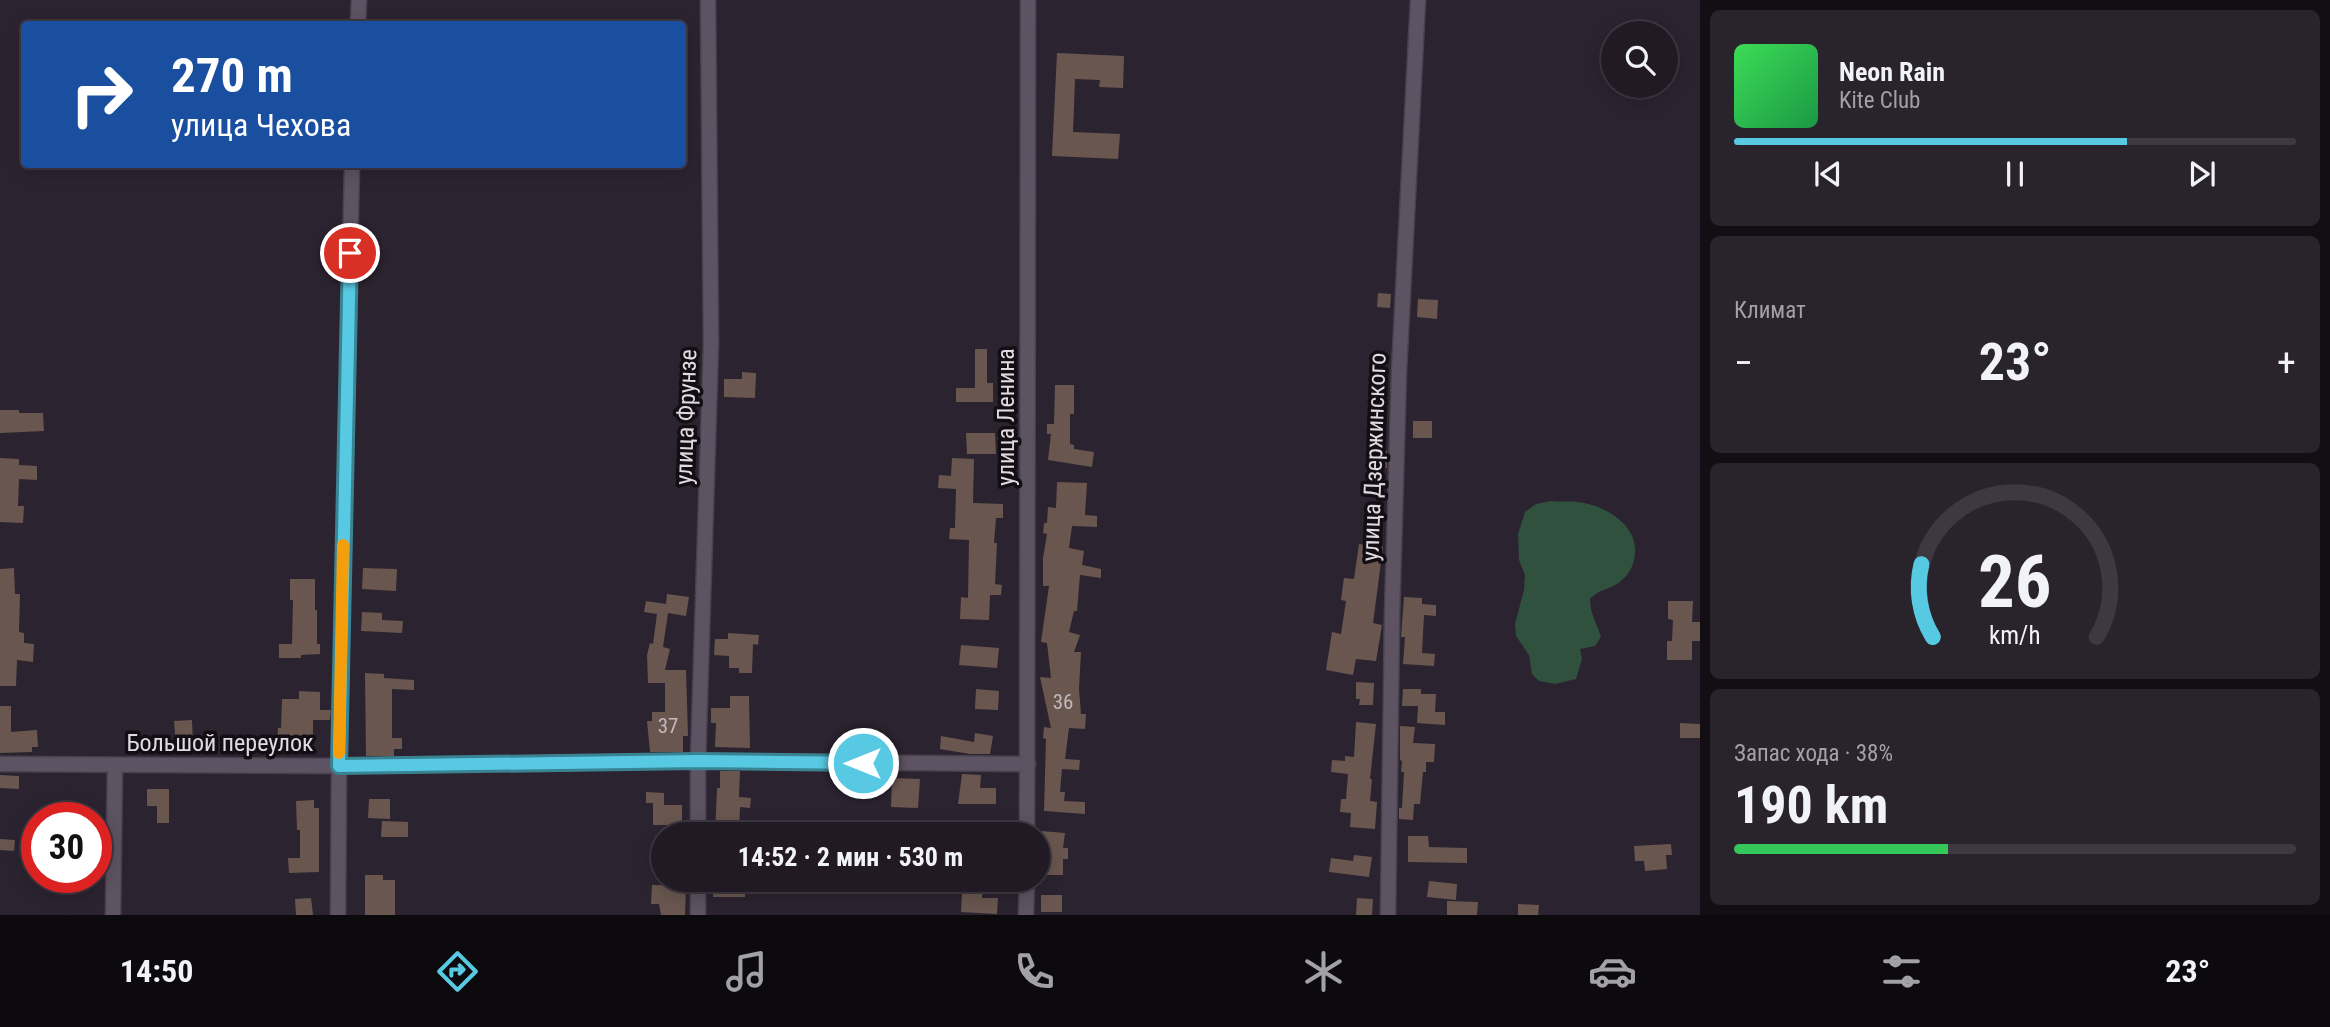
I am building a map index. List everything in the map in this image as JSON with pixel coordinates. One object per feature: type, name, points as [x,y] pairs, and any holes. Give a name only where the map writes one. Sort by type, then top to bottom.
[{"type":"street","points":[[358,21],[359,0]]},
{"type":"street","name":"улица Фрунзе","points":[[698,822],[711,344],[708,0]]},
{"type":"street","name":"улица Ленина","points":[[1027,822],[1028,0]]},
{"type":"street","name":"улица Дзержинского","points":[[1388,915],[1399,371],[1418,0]]},
{"type":"street","points":[[338,915],[352,168]]},
{"type":"street","name":"Большой переулок","points":[[0,764],[339,766],[698,761],[1028,764]]},
{"type":"street","points":[[113,915],[115,765]]},
{"type":"street","points":[[698,892],[698,915]]},
{"type":"street","points":[[1026,915],[1027,892]]},
{"type":"green space","points":[[1551,501],[1578,502],[1607,511],[1630,532],[1635,551],[1633,564],[1626,576],[1590,599],[1592,614],[1601,637],[1595,646],[1580,649],[1582,659],[1576,679],[1555,684],[1539,681],[1532,674],[1529,655],[1516,636],[1515,624],[1525,575],[1519,560],[1518,534],[1525,512],[1536,504]]},
{"type":"building","points":[[1057,53],[1124,56],[1123,88],[1099,87],[1100,80],[1075,79],[1073,132],[1120,134],[1118,159],[1052,156]]},
{"type":"building","points":[[1378,293],[1391,294],[1390,308],[1377,307]]},
{"type":"building","points":[[1418,299],[1438,300],[1437,319],[1417,317]]},
{"type":"building","points":[[975,349],[987,349],[987,383],[993,383],[993,402],[956,402],[956,388],[975,388]]},
{"type":"building","points":[[742,372],[756,373],[755,398],[724,397],[724,379],[742,379]]},
{"type":"building","points":[[1055,385],[1074,385],[1070,444],[1074,445],[1074,449],[1094,452],[1092,467],[1048,460],[1051,434],[1047,434],[1047,424],[1054,424]]},
{"type":"building","points":[[0,410],[43,413],[44,431],[0,433]]},
{"type":"building","points":[[1413,421],[1432,421],[1432,438],[1413,438]]},
{"type":"building","points":[[966,433],[995,433],[996,454],[967,454]]},
{"type":"building","points":[[1370,449],[1387,451],[1387,468],[1368,467]]},
{"type":"building","points":[[0,458],[19,459],[19,465],[37,466],[37,480],[19,479],[18,506],[24,506],[23,523],[0,522]]},
{"type":"building","points":[[952,458],[974,459],[973,503],[1003,504],[1003,518],[996,518],[994,543],[997,543],[995,584],[1002,585],[1001,595],[990,595],[989,620],[960,619],[961,597],[968,598],[969,540],[949,539],[950,528],[955,528],[956,489],[938,488],[939,475],[951,476]]},
{"type":"building","points":[[1057,482],[1087,483],[1085,515],[1097,516],[1097,527],[1072,526],[1069,548],[1084,551],[1082,565],[1101,569],[1101,578],[1080,575],[1077,611],[1074,611],[1069,632],[1080,635],[1074,652],[1081,652],[1081,714],[1086,714],[1085,729],[1069,728],[1065,759],[1080,760],[1079,770],[1062,769],[1060,792],[1065,792],[1064,801],[1085,802],[1085,814],[1044,811],[1046,739],[1043,738],[1044,727],[1051,728],[1040,677],[1051,678],[1047,643],[1041,642],[1049,586],[1043,586],[1043,558],[1047,534],[1043,533],[1048,507],[1056,508]]},
{"type":"building","points":[[1359,544],[1383,547],[1373,623],[1382,625],[1376,661],[1356,659],[1353,675],[1326,670],[1332,632],[1341,634],[1346,601],[1341,600],[1344,578],[1354,579]]},
{"type":"building","points":[[14,568],[15,594],[20,594],[19,632],[24,633],[24,643],[34,644],[33,662],[17,660],[16,686],[0,686],[0,569]]},
{"type":"building","points":[[363,568],[397,569],[396,591],[362,589]]},
{"type":"building","points":[[290,579],[315,579],[317,644],[320,644],[320,654],[301,655],[301,658],[279,658],[279,644],[292,644],[293,600],[290,600]]},
{"type":"building","points":[[667,594],[689,597],[686,616],[668,613],[663,647],[670,649],[665,670],[686,670],[688,736],[683,736],[683,752],[650,752],[647,721],[652,721],[652,712],[665,712],[665,683],[648,683],[647,655],[650,643],[653,644],[657,614],[644,612],[646,601],[666,604]]},
{"type":"building","points":[[1404,597],[1422,598],[1422,604],[1436,605],[1436,616],[1424,615],[1422,653],[1435,654],[1434,666],[1403,664],[1405,637],[1401,637]]},
{"type":"building","points":[[1668,601],[1693,601],[1692,622],[1700,622],[1700,641],[1692,641],[1692,660],[1667,660],[1667,641],[1672,641],[1673,620],[1668,619]]},
{"type":"building","points":[[362,612],[382,613],[382,620],[403,621],[402,633],[361,631]]},
{"type":"building","points":[[728,633],[759,635],[758,645],[753,644],[752,673],[739,673],[739,668],[729,668],[729,656],[714,655],[715,639],[728,639]]},
{"type":"building","points":[[961,645],[999,648],[997,668],[959,665]]},
{"type":"building","points":[[365,673],[384,674],[384,678],[414,680],[414,690],[392,689],[392,738],[402,738],[402,749],[394,749],[394,756],[366,756]]},
{"type":"building","points":[[1356,682],[1374,683],[1373,705],[1359,705],[1360,699],[1356,699]]},
{"type":"building","points":[[976,689],[999,691],[998,710],[975,709]]},
{"type":"building","points":[[1403,689],[1421,689],[1421,694],[1436,694],[1435,712],[1445,712],[1445,725],[1417,723],[1418,706],[1402,706]]},
{"type":"building","points":[[299,691],[320,692],[320,710],[331,710],[330,720],[313,720],[313,742],[277,741],[278,728],[281,728],[282,699],[299,699]]},
{"type":"building","points":[[730,696],[749,696],[750,748],[715,747],[716,723],[711,723],[711,708],[730,708]]},
{"type":"building","points":[[0,706],[11,706],[11,732],[37,730],[38,747],[32,747],[32,752],[0,753]]},
{"type":"building","points":[[192,720],[193,745],[176,746],[174,721]]},
{"type":"building","points":[[1356,722],[1376,724],[1370,779],[1370,801],[1377,802],[1375,829],[1350,827],[1351,813],[1340,812],[1341,799],[1346,799],[1348,774],[1331,772],[1332,760],[1345,761],[1345,756],[1354,757]]},
{"type":"building","points":[[1680,723],[1700,724],[1700,738],[1680,738]]},
{"type":"building","points":[[1400,726],[1415,727],[1413,743],[1435,744],[1434,762],[1426,762],[1420,804],[1414,804],[1413,820],[1399,819],[1404,772],[1401,772]]},
{"type":"building","points":[[975,733],[993,736],[990,754],[940,749],[941,736],[974,742]]},
{"type":"building","points":[[720,771],[740,771],[739,797],[751,798],[750,808],[740,807],[739,822],[716,822],[717,788],[720,788]]},
{"type":"building","points":[[962,774],[981,775],[980,788],[996,788],[996,804],[958,804]]},
{"type":"building","points":[[0,775],[19,776],[19,789],[0,788]]},
{"type":"building","points":[[892,778],[920,779],[918,808],[891,807]]},
{"type":"building","points":[[147,789],[169,789],[169,823],[157,823],[157,806],[147,806]]},
{"type":"building","points":[[646,792],[664,793],[664,805],[682,805],[682,822],[653,822],[653,803],[646,803]]},
{"type":"building","points":[[369,799],[390,799],[390,819],[368,818]]},
{"type":"building","points":[[314,800],[314,808],[319,808],[319,872],[289,873],[288,858],[300,858],[296,801]]},
{"type":"building","points":[[382,821],[408,822],[408,837],[381,837]]},
{"type":"building","points":[[1050,832],[1065,833],[1063,848],[1068,848],[1068,859],[1063,859],[1063,875],[1050,875]]},
{"type":"building","points":[[1408,836],[1428,836],[1429,847],[1467,848],[1467,863],[1408,862]]},
{"type":"building","points":[[0,839],[15,840],[14,851],[0,850]]},
{"type":"building","points":[[1671,844],[1672,855],[1666,855],[1667,869],[1645,871],[1644,861],[1635,861],[1634,846]]},
{"type":"building","points":[[1354,855],[1372,857],[1369,877],[1329,872],[1331,858],[1353,861]]},
{"type":"building","points":[[365,875],[383,875],[383,880],[395,880],[395,915],[365,915]]},
{"type":"building","points":[[1429,881],[1457,884],[1456,900],[1427,897]]},
{"type":"building","points":[[652,892],[686,892],[685,915],[661,915],[659,904],[651,904]]},
{"type":"building","points":[[713,892],[745,892],[745,897],[713,897]]},
{"type":"building","points":[[982,892],[982,898],[998,898],[997,914],[961,912],[962,893]]},
{"type":"building","points":[[1041,895],[1062,895],[1062,912],[1041,912]]},
{"type":"building","points":[[311,898],[313,915],[296,915],[295,899]]},
{"type":"building","points":[[1357,898],[1373,899],[1372,915],[1356,915]]},
{"type":"building","points":[[1447,901],[1478,902],[1477,915],[1447,915]]},
{"type":"building","points":[[1518,904],[1539,905],[1538,915],[1518,915]]},
{"type":"slow traffic","points":[[339,753],[343,545]]},
{"type":"route","points":[[350,253],[339,766],[698,761],[863,763]]}]
